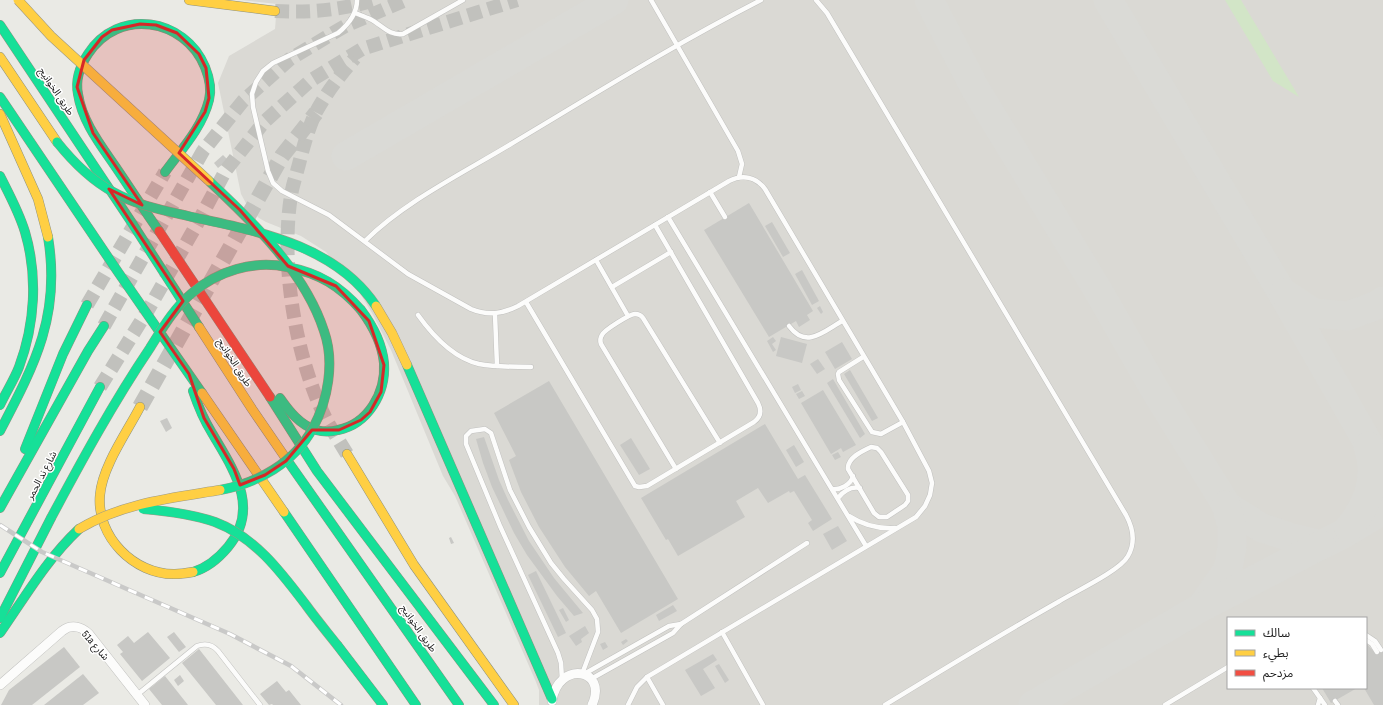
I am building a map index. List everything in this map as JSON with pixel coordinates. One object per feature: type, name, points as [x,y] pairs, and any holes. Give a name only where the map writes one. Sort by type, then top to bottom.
[{"type":"main road","points":[[0,633],[52,554],[79,529],[102,515],[162,499],[236,486],[265,475],[286,461],[296,452],[311,432],[323,403],[329,371],[326,333],[316,309],[304,286],[280,256],[240,210],[71,55],[51,36],[18,0]]},
{"type":"main road","points":[[190,0],[275,11]]},
{"type":"main road","points":[[165,172],[193,135],[205,112],[209,98],[209,84],[206,68],[199,54],[177,33],[156,25],[140,24],[124,26],[112,30],[92,47],[79,72],[76,87],[85,118],[93,133],[253,371],[317,471],[494,705]]},
{"type":"main road","name":"طريق الخوانيج","points":[[0,25],[132,223],[252,409],[459,705]]},
{"type":"main road","points":[[0,57],[57,142],[88,175],[114,192],[142,204],[286,240],[311,250],[324,257],[348,275],[373,301],[384,318],[407,365],[552,702]]},
{"type":"main road","points":[[0,97],[188,374],[344,598],[416,705]]},
{"type":"main road","points":[[0,114],[42,212],[48,240],[52,276],[50,305],[42,340],[35,361],[0,431]]},
{"type":"main road","points":[[0,176],[18,213],[26,238],[31,264],[33,290],[31,317],[26,343],[18,368],[0,405]]},
{"type":"main road","points":[[0,618],[51,518],[90,447],[141,360],[181,303],[200,286],[219,275],[246,266],[275,264],[290,266],[320,277],[336,286],[349,297],[369,321],[380,345],[384,365],[384,378],[381,392],[370,412],[351,426],[327,432],[316,430],[305,425],[296,418],[266,379],[253,371]]},
{"type":"main road","points":[[10,488],[42,403],[63,354],[87,305]]},
{"type":"main road","name":"شارع ند الحمر","points":[[0,508],[88,351],[104,326]]},
{"type":"main road","points":[[140,407],[104,479],[100,496],[100,513],[106,530],[115,544],[127,557],[142,567],[158,573],[175,574],[192,572],[207,565],[220,556],[231,544],[239,530],[243,514],[243,499],[234,469],[197,404],[188,374]]},
{"type":"main road","name":"شارع ند الحمر","points":[[0,573],[100,387]]},
{"type":"main road","points":[[347,454],[414,565],[514,705]]},
{"type":"main road","points":[[128,508],[177,512],[198,517],[216,523],[251,542],[266,555],[338,646],[382,705]]},
{"type":"street","name":"51a شارع","points":[[0,685],[62,631],[72,626],[84,629],[145,705]]},
{"type":"street","points":[[552,702],[556,689],[562,680],[570,674],[586,676],[596,688],[592,705]]},
{"type":"lane","points":[[357,0],[355,13],[350,21],[338,33],[268,66],[256,82],[252,100],[268,171],[273,183],[287,194],[329,214],[408,274],[475,310],[487,314],[495,314],[511,310],[526,302],[734,178],[751,178],[756,180],[765,189],[863,357],[903,422],[929,471],[932,490],[928,501],[921,512],[647,677],[637,687],[628,705]]},
{"type":"lane","points":[[355,13],[370,19],[390,33],[396,35],[403,34],[425,23],[463,0]]},
{"type":"lane","points":[[651,0],[676,46],[738,151],[742,164],[739,177]]},
{"type":"lane","points":[[365,241],[382,225],[426,195],[676,46],[761,0]]},
{"type":"lane","points":[[816,0],[827,13],[1122,508],[1131,525],[1133,535],[1132,546],[1128,556],[1113,571],[1057,602],[885,705]]},
{"type":"lane","points":[[710,192],[725,217]]},
{"type":"lane","points":[[668,217],[866,546]]},
{"type":"lane","points":[[526,302],[635,486],[647,486],[720,443],[754,422],[760,416],[760,407],[655,225]]},
{"type":"lane","points":[[612,287],[671,252]]},
{"type":"lane","points":[[596,260],[628,316]]},
{"type":"lane","points":[[495,314],[497,366]]},
{"type":"lane","points":[[676,468],[601,344],[601,338],[604,332],[628,316],[638,314],[643,318],[720,443]]},
{"type":"lane","points":[[418,315],[429,331],[443,344],[460,356],[478,364],[531,367]]},
{"type":"lane","points":[[788,326],[798,336],[802,338],[811,338],[842,321]]},
{"type":"lane","points":[[863,357],[839,372],[839,380],[872,432],[882,434],[903,422]]},
{"type":"lane","points":[[562,680],[561,663],[556,649],[500,526],[466,444],[466,436],[471,431],[485,429],[491,433],[510,490],[539,546],[564,579],[595,614],[598,624],[598,632],[586,676]]},
{"type":"lane","points":[[871,447],[877,448],[907,493],[908,501],[904,507],[887,517],[881,518],[874,513],[860,488],[848,469],[850,461],[871,447]]},
{"type":"lane","points":[[832,489],[839,489],[848,484],[852,480],[853,476]]},
{"type":"lane","points":[[838,498],[850,489],[860,488]]},
{"type":"lane","points":[[848,515],[871,526],[896,528]]},
{"type":"lane","points":[[586,676],[673,633],[681,624],[807,543]]},
{"type":"lane","points":[[586,676],[669,626],[681,624]]},
{"type":"lane","points":[[722,632],[763,705]]},
{"type":"lane","points":[[1367,636],[1375,641],[1379,651],[1367,641]]},
{"type":"lane","points":[[137,695],[197,646],[206,644],[214,647],[218,651],[260,705]]},
{"type":"lane","points":[[1165,705],[1227,669]]},
{"type":"lane","points":[[647,677],[663,705]]},
{"type":"lane","points":[[1314,689],[1325,705]]},
{"type":"lane","points":[[1318,705],[1320,698]]},
{"type":"highlighted area","points":[[140,24],[156,25],[177,33],[199,54],[206,68],[209,98],[205,112],[179,153],[240,210],[288,266],[336,286],[369,321],[384,365],[381,392],[370,412],[361,420],[339,430],[312,430],[286,461],[265,475],[240,485],[234,469],[204,418],[189,374],[160,332],[183,301],[109,189],[142,205],[93,133],[77,87],[84,60],[102,37],[112,30]]},
{"type":"shaded area","points":[[241,0],[1383,0],[1383,705],[539,705],[539,690],[536,682],[455,496],[443,476],[391,350],[372,313],[361,295],[326,252],[301,236],[259,218],[248,207],[241,194],[218,83],[229,56],[275,29],[277,4]]},
{"type":"green space","points":[[1225,0],[1241,0],[1299,97],[1273,81]]},
{"type":"building","points":[[223,155],[228,160],[218,168],[214,163]]},
{"type":"building","points":[[749,203],[813,311],[807,315],[810,320],[799,327],[796,321],[769,337],[704,230]]},
{"type":"building","points":[[772,222],[790,253],[783,257],[765,226]]},
{"type":"building","points":[[802,270],[819,301],[812,305],[795,274]]},
{"type":"building","points":[[820,306],[823,312],[821,314],[817,308]]},
{"type":"building","points":[[773,337],[776,341],[772,344],[776,350],[773,352],[767,341]]},
{"type":"building","points":[[781,337],[807,344],[802,363],[776,356]]},
{"type":"building","points":[[842,342],[852,359],[835,369],[825,352]]},
{"type":"building","points":[[818,359],[825,369],[817,374],[810,364]]},
{"type":"building","points":[[850,370],[878,418],[872,421],[844,374]]},
{"type":"building","points":[[833,379],[865,434],[860,438],[827,383]]},
{"type":"building","points":[[549,381],[678,599],[621,633],[596,591],[589,596],[565,567],[539,527],[521,492],[509,460],[516,456],[494,413]]},
{"type":"building","points":[[798,384],[801,390],[795,393],[792,387]]},
{"type":"building","points":[[823,390],[856,445],[843,452],[841,448],[831,454],[801,403]]},
{"type":"building","points":[[802,391],[805,396],[799,399],[796,394]]},
{"type":"building","points":[[167,418],[172,428],[166,432],[160,421]]},
{"type":"building","points":[[765,424],[798,479],[805,475],[832,519],[813,531],[808,523],[812,520],[794,491],[790,493],[789,491],[768,503],[758,488],[736,501],[745,517],[678,556],[668,539],[666,540],[641,498]]},
{"type":"building","points":[[484,437],[499,480],[529,541],[554,578],[583,613],[574,616],[557,596],[527,555],[514,533],[492,487],[483,463],[476,439]]},
{"type":"building","points":[[631,438],[650,469],[639,475],[620,445]]},
{"type":"building","points":[[794,445],[804,462],[796,467],[786,450]]},
{"type":"building","points":[[838,452],[841,457],[835,460],[832,455]]},
{"type":"building","points":[[838,526],[847,541],[832,550],[823,534]]},
{"type":"building","points":[[451,537],[454,543],[451,544],[449,538]]},
{"type":"building","points":[[536,571],[566,633],[558,637],[528,575]]},
{"type":"building","points":[[673,605],[677,611],[659,621],[656,615]]},
{"type":"building","points":[[563,608],[569,620],[566,622],[559,610]]},
{"type":"building","points":[[585,626],[589,633],[581,639],[582,642],[576,646],[569,636]]},
{"type":"building","points":[[148,632],[170,658],[142,681],[120,654],[123,652],[117,645],[128,636],[134,643]]},
{"type":"building","points":[[174,632],[186,647],[179,652],[167,637]]},
{"type":"building","points":[[626,639],[628,641],[623,645],[621,642]]},
{"type":"building","points":[[605,642],[608,647],[603,650],[600,644]]},
{"type":"building","points":[[1367,644],[1375,653],[1383,649],[1383,705],[1374,705],[1365,689],[1367,689]]},
{"type":"building","points":[[64,647],[80,667],[32,705],[1,705],[9,690]]},
{"type":"building","points":[[199,649],[243,705],[216,705],[182,663]]},
{"type":"building","points":[[713,654],[717,660],[703,669],[715,688],[701,696],[685,670]]},
{"type":"building","points":[[719,664],[729,680],[725,683],[715,666]]},
{"type":"building","points":[[83,674],[99,693],[83,705],[44,705]]},
{"type":"building","points":[[180,675],[184,681],[178,686],[174,680]]},
{"type":"building","points":[[165,676],[188,705],[162,705],[149,689]]},
{"type":"building","points":[[277,681],[286,692],[289,690],[301,705],[269,705],[260,694]]},
{"type":"building","points":[[1323,689],[1355,689],[1331,703]]},
{"type":"taxiway","points":[[346,156],[614,0]]},
{"type":"taxiway","points":[[929,0],[976,90],[1096,287],[1155,390],[1227,506],[1262,528],[1321,545],[1343,534],[1383,510]]},
{"type":"taxiway","points":[[1108,0],[1281,291],[1383,469]]},
{"type":"taxiway","points":[[1284,293],[1314,313],[1348,316],[1377,305],[1383,301]]},
{"type":"taxiway","points":[[1349,528],[1362,509],[1370,489],[1372,468],[1368,446]]},
{"type":"taxiway","points":[[1204,603],[1228,569],[1232,547],[1232,526],[1226,505]]},
{"type":"taxiway","points":[[1033,705],[1202,607],[1321,545]]},
{"type":"tunnel","points":[[275,11],[301,12],[326,10],[375,0]]},
{"type":"tunnel","points":[[104,326],[203,151],[243,101],[290,59],[345,26],[406,0]]},
{"type":"tunnel","points":[[100,387],[148,310],[226,170],[264,122],[310,81],[362,49],[517,0]]},
{"type":"tunnel","points":[[347,454],[328,423],[316,398],[299,340],[289,278],[288,218],[292,190],[304,144],[316,112],[339,77],[355,58]]},
{"type":"tunnel","points":[[140,407],[282,156],[316,113]]},
{"type":"tunnel","points":[[87,305],[165,172]]},
{"type":"railway","points":[[0,525],[42,552],[230,634],[291,666],[341,705]]},
{"type":"traffic: fast","points":[[159,231],[92,132],[80,104],[77,83],[83,63],[88,54],[101,39],[116,29],[133,25],[150,24],[167,29],[182,38],[195,50],[205,67],[210,87],[210,96],[206,110],[196,129],[165,172]]},
{"type":"traffic: fast","points":[[0,25],[132,223],[199,327]]},
{"type":"traffic: fast","points":[[0,97],[202,393]]},
{"type":"traffic: fast","points":[[57,142],[69,157],[90,176],[122,197],[149,207],[240,228],[292,243],[316,254],[339,268],[359,285],[376,306]]},
{"type":"traffic: fast","points":[[0,176],[23,225],[32,266],[33,283],[33,300],[29,334],[17,372],[0,405]]},
{"type":"traffic: fast","points":[[209,181],[260,231],[291,268],[315,309],[324,331],[329,355],[328,381],[323,405],[313,428],[305,440],[296,451],[274,470],[248,482],[220,490]]},
{"type":"traffic: fast","points":[[0,431],[34,361],[48,315],[51,291],[51,265],[48,237]]},
{"type":"traffic: fast","points":[[51,518],[86,453],[136,369],[174,312],[202,285],[225,273],[249,266],[274,265],[287,267],[309,273],[337,287],[361,310]]},
{"type":"traffic: fast","points":[[25,449],[63,354],[87,305]]},
{"type":"traffic: fast","points":[[280,398],[291,413],[300,421],[310,428],[319,431],[333,431],[349,427],[366,414],[373,406],[382,385],[384,363],[376,335],[361,310]]},
{"type":"traffic: fast","points":[[0,508],[88,351],[104,326]]},
{"type":"traffic: fast","points":[[407,365],[552,699]]},
{"type":"traffic: fast","points":[[0,573],[100,387]]},
{"type":"traffic: fast","points":[[193,391],[209,428],[235,475],[243,503],[242,518],[238,532],[228,547],[212,562],[193,572]]},
{"type":"traffic: fast","points":[[270,397],[317,471],[494,705]]},
{"type":"traffic: fast","points":[[287,460],[459,705]]},
{"type":"traffic: fast","points":[[143,509],[179,513],[206,519],[215,522],[243,537],[255,546],[277,568],[338,646]]},
{"type":"traffic: fast","points":[[284,512],[416,705]]},
{"type":"traffic: fast","points":[[0,618],[51,518]]},
{"type":"traffic: fast","points":[[0,633],[47,566],[67,541],[79,529]]},
{"type":"traffic: fast","points":[[338,646],[383,705]]},
{"type":"traffic: slow","points":[[18,0],[51,36],[209,181]]},
{"type":"traffic: slow","points":[[189,0],[275,11]]},
{"type":"traffic: slow","points":[[0,57],[57,142]]},
{"type":"traffic: slow","points":[[0,114],[38,199],[48,237]]},
{"type":"traffic: slow","points":[[376,306],[392,333],[407,365]]},
{"type":"traffic: slow","points":[[199,327],[287,460]]},
{"type":"traffic: slow","points":[[202,393],[284,512]]},
{"type":"traffic: slow","points":[[140,407],[110,461],[105,473],[100,495],[100,510],[104,525],[111,538],[121,550],[132,560],[145,568],[160,573],[182,574],[193,572]]},
{"type":"traffic: slow","points":[[347,454],[414,565],[514,705]]},
{"type":"traffic: slow","points":[[79,529],[96,520],[130,507],[165,499],[220,490]]},
{"type":"traffic: jam","points":[[159,231],[270,397]]}]
